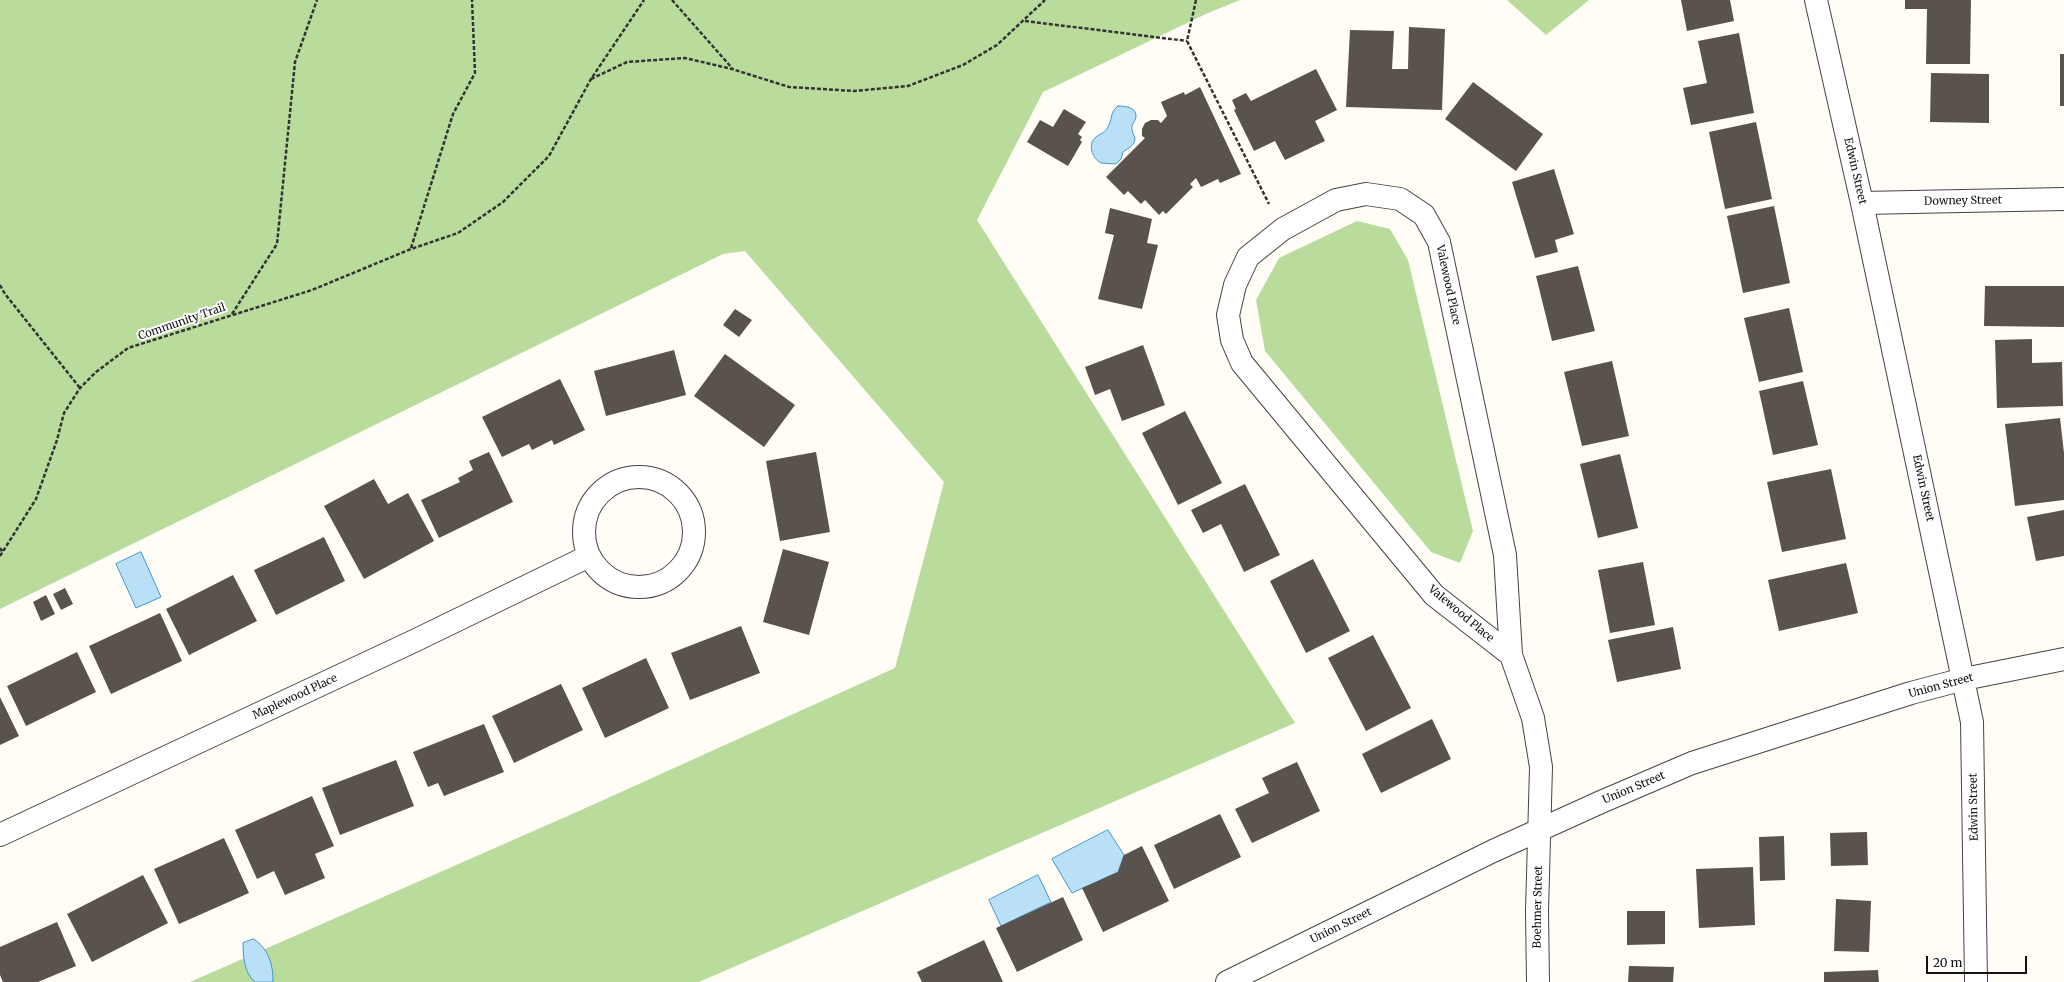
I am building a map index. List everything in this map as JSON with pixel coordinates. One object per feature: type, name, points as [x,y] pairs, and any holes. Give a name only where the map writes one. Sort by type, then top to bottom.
[{"type":"street","name":"Edwin Street","points":[[1816,0],[1862,203],[1972,722],[1976,982]]},
{"type":"street","name":"Valewood Place","points":[[1511,656],[1434,595],[1242,363],[1232,340],[1228,315],[1235,285],[1248,257],[1283,229],[1336,200],[1366,194],[1400,199],[1424,215],[1439,242],[1505,555],[1511,656],[1534,718],[1541,766],[1539,831]]},
{"type":"street","name":"Downey Street","points":[[1862,203],[2064,199]]},
{"type":"street","points":[[630,477],[650,477],[675,490],[688,505],[694,524],[694,539],[688,557],[682,567],[667,580],[649,586],[633,586],[614,582],[600,571],[589,556],[583,535],[586,516],[594,499],[608,486],[630,477]]},
{"type":"street","name":"Maplewood Place","points":[[0,835],[414,641],[589,556]]},
{"type":"street","name":"Union Street","points":[[1227,982],[1494,851],[1601,802],[1692,763],[1911,693],[1964,679],[2064,659]]},
{"type":"street","name":"Boehmer Street","points":[[1538,982],[1537,911],[1539,831]]},
{"type":"path","name":"Community Trail","points":[[0,556],[36,499],[57,440],[64,413],[80,388],[96,372],[128,348],[232,314],[277,244],[295,62],[317,0]]},
{"type":"path","points":[[411,249],[453,114],[475,73],[472,0]]},
{"type":"path","points":[[232,314],[312,290],[411,249],[458,233],[503,202],[550,156],[591,80],[644,0]]},
{"type":"path","points":[[672,0],[732,69]]},
{"type":"path","points":[[591,80],[628,62],[686,58],[732,69],[789,87],[854,91],[908,86],[963,66],[997,45],[1025,21],[1045,0]]},
{"type":"path","points":[[1196,0],[1187,41],[1283,229]]},
{"type":"path","points":[[1025,21],[1187,41]]},
{"type":"path","points":[[0,285],[5,294],[80,388]]},
{"type":"path","points":[[0,548],[3,553]]},
{"type":"green space","points":[[0,0],[1240,0],[1208,13],[1043,92],[977,220],[1295,723],[699,982],[190,982],[579,811],[895,668],[944,482],[745,251],[723,254],[0,609]]},
{"type":"green space","points":[[1507,0],[1589,0],[1546,35]]},
{"type":"green space","points":[[1357,221],[1390,229],[1408,260],[1473,531],[1460,563],[1431,552],[1265,351],[1256,300],[1279,258]]},
{"type":"water","points":[[1118,106],[1130,108],[1136,113],[1136,118],[1132,127],[1135,141],[1123,152],[1121,159],[1116,164],[1101,163],[1093,154],[1091,147],[1092,143],[1096,137],[1107,129],[1113,111]]},
{"type":"water","points":[[141,552],[161,597],[136,608],[116,564]]},
{"type":"water","points":[[1108,830],[1124,855],[1118,872],[1072,893],[1052,859]]},
{"type":"water","points":[[1038,875],[1051,902],[1001,926],[989,900]]},
{"type":"water","points":[[254,939],[267,953],[271,963],[273,982],[255,982],[248,974],[244,959],[243,943]]},
{"type":"building","points":[[1681,0],[1730,0],[1734,21],[1687,31]]},
{"type":"building","points":[[1905,0],[1971,0],[1970,64],[1926,64],[1927,9],[1905,9]]},
{"type":"building","points":[[1409,27],[1445,29],[1442,110],[1346,107],[1350,30],[1394,31],[1392,69],[1408,69]]},
{"type":"building","points":[[1739,33],[1754,113],[1691,125],[1683,88],[1707,83],[1698,41]]},
{"type":"building","points":[[2060,54],[2064,54],[2064,106],[2060,106]]},
{"type":"building","points":[[1316,69],[1337,110],[1315,121],[1325,141],[1285,160],[1275,141],[1254,151],[1234,110],[1236,109],[1232,100],[1246,93],[1251,101]]},
{"type":"building","points":[[1931,73],[1989,74],[1989,123],[1930,122]]},
{"type":"building","points":[[1473,82],[1543,134],[1516,171],[1445,119]]},
{"type":"building","points":[[1200,87],[1241,174],[1220,183],[1218,179],[1201,187],[1196,178],[1190,184],[1193,187],[1166,214],[1163,211],[1159,215],[1145,200],[1141,204],[1128,191],[1124,195],[1106,177],[1145,138],[1142,136],[1142,129],[1145,123],[1151,120],[1158,120],[1161,123],[1167,116],[1161,102],[1184,92],[1185,95]]},
{"type":"building","points":[[1064,109],[1086,122],[1078,134],[1082,137],[1080,140],[1082,142],[1068,166],[1027,142],[1040,120],[1053,127]]},
{"type":"building","points":[[1756,122],[1772,199],[1725,209],[1709,132]]},
{"type":"building","points":[[1554,169],[1574,234],[1555,240],[1558,252],[1535,258],[1512,182]]},
{"type":"building","points":[[1774,206],[1790,283],[1743,293],[1727,216]]},
{"type":"building","points":[[1110,208],[1152,219],[1147,243],[1158,245],[1142,309],[1098,299],[1114,235],[1105,233]]},
{"type":"building","points":[[1578,266],[1595,331],[1552,341],[1536,276]]},
{"type":"building","points":[[1985,286],[2064,286],[2064,327],[1984,326]]},
{"type":"building","points":[[1789,308],[1803,372],[1759,382],[1744,318]]},
{"type":"building","points":[[735,309],[752,320],[739,337],[723,325]]},
{"type":"building","points":[[2032,339],[2032,363],[2062,362],[2063,406],[1997,408],[1995,340]]},
{"type":"building","points":[[1143,345],[1165,405],[1122,421],[1110,389],[1095,395],[1085,367]]},
{"type":"building","points":[[674,350],[686,395],[606,416],[594,371]]},
{"type":"building","points":[[725,354],[795,405],[764,447],[694,396]]},
{"type":"building","points":[[1612,361],[1629,436],[1582,446],[1564,372]]},
{"type":"building","points":[[560,379],[585,430],[554,445],[552,440],[532,450],[529,444],[502,457],[482,417]]},
{"type":"building","points":[[1803,381],[1818,445],[1773,455],[1759,391]]},
{"type":"building","points":[[1185,411],[1222,483],[1178,505],[1142,433]]},
{"type":"building","points":[[2060,418],[2064,453],[2064,500],[2015,506],[2005,424]]},
{"type":"building","points":[[489,452],[513,502],[439,538],[421,500],[460,482],[458,478],[473,470],[469,461]]},
{"type":"building","points":[[816,452],[830,532],[780,541],[766,461]]},
{"type":"building","points":[[1620,454],[1638,528],[1598,538],[1580,464]]},
{"type":"building","points":[[1831,469],[1846,539],[1782,552],[1767,482]]},
{"type":"building","points":[[374,479],[388,504],[408,493],[434,541],[364,579],[324,506]]},
{"type":"building","points":[[1245,484],[1280,555],[1244,572],[1221,524],[1203,533],[1191,510]]},
{"type":"building","points":[[2064,510],[2064,556],[2036,561],[2027,517]]},
{"type":"building","points":[[324,537],[345,581],[276,615],[254,570]]},
{"type":"building","points":[[783,549],[829,562],[809,635],[763,622]]},
{"type":"building","points":[[1313,559],[1350,631],[1306,653],[1270,581]]},
{"type":"building","points":[[1643,562],[1655,625],[1610,633],[1598,570]]},
{"type":"building","points":[[1846,563],[1858,613],[1779,631],[1768,580]]},
{"type":"building","points":[[233,575],[257,621],[189,655],[166,609]]},
{"type":"building","points":[[65,588],[73,604],[61,610],[53,594]]},
{"type":"building","points":[[46,595],[55,614],[41,621],[33,602]]},
{"type":"building","points":[[160,613],[182,661],[111,694],[89,646]]},
{"type":"building","points":[[741,626],[760,673],[690,700],[671,653]]},
{"type":"building","points":[[1673,627],[1681,669],[1617,682],[1608,640]]},
{"type":"building","points":[[1373,635],[1411,708],[1366,731],[1328,658]]},
{"type":"building","points":[[77,652],[96,692],[26,726],[7,686]]},
{"type":"building","points":[[646,658],[669,708],[605,738],[582,688]]},
{"type":"building","points":[[561,684],[583,730],[514,763],[492,716]]},
{"type":"building","points":[[0,697],[19,736],[0,745]]},
{"type":"building","points":[[1432,719],[1451,759],[1381,793],[1362,754]]},
{"type":"building","points":[[484,724],[504,772],[444,796],[438,783],[428,787],[413,752]]},
{"type":"building","points":[[396,760],[414,806],[340,835],[322,788]]},
{"type":"building","points":[[1297,762],[1320,811],[1252,843],[1235,809],[1269,793],[1262,778]]},
{"type":"building","points":[[312,796],[334,846],[315,854],[325,878],[285,895],[274,871],[257,879],[235,830]]},
{"type":"building","points":[[1220,814],[1241,857],[1174,889],[1154,845]]},
{"type":"building","points":[[1867,832],[1868,865],[1831,866],[1830,833]]},
{"type":"building","points":[[1784,836],[1785,880],[1760,881],[1759,837]]},
{"type":"building","points":[[224,838],[249,893],[179,924],[154,869]]},
{"type":"building","points":[[1142,846],[1169,901],[1103,932],[1082,888],[1118,872],[1124,855]]},
{"type":"building","points":[[1753,867],[1755,925],[1699,928],[1696,869]]},
{"type":"building","points":[[143,875],[168,923],[92,962],[67,914]]},
{"type":"building","points":[[1063,897],[1083,940],[1017,972],[996,928]]},
{"type":"building","points":[[1836,899],[1871,901],[1869,952],[1834,951]]},
{"type":"building","points":[[1627,911],[1665,911],[1665,944],[1627,945]]},
{"type":"building","points":[[57,922],[76,966],[38,982],[3,982],[0,975],[0,947]]},
{"type":"building","points":[[984,940],[1003,982],[922,982],[917,972]]},
{"type":"building","points":[[1629,966],[1674,967],[1673,982],[1628,982]]},
{"type":"building","points":[[1878,970],[1879,982],[1824,982],[1824,972]]}]
